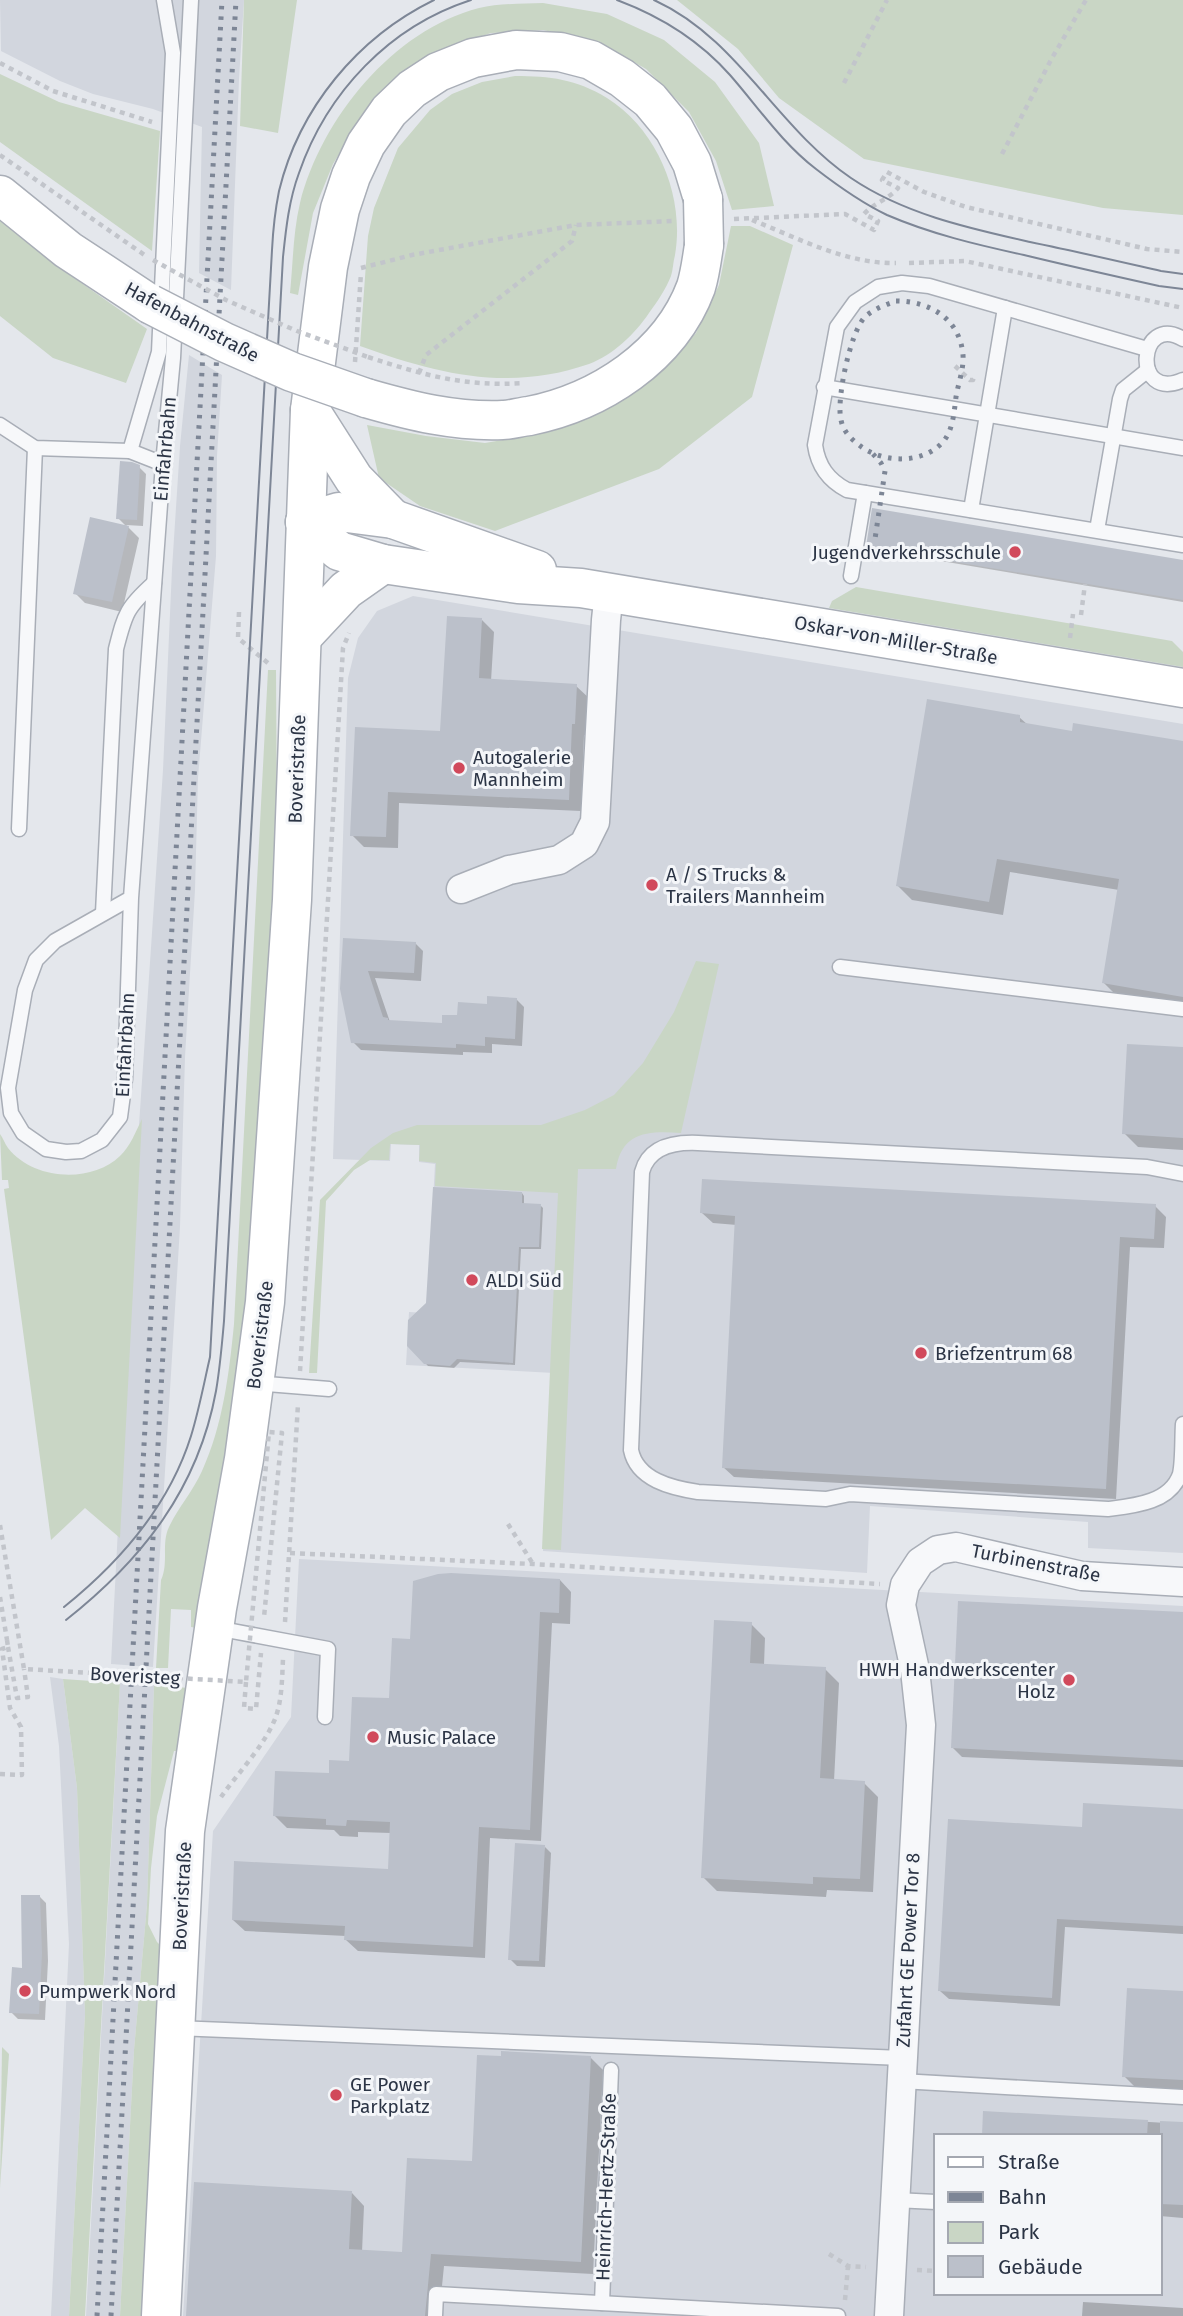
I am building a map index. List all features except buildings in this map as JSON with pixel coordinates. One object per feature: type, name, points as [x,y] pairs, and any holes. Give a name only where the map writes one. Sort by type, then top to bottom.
[{"type":"main road","name":"Boveristraße","points":[[162,2316],[185,1831],[265,1302],[289,942],[310,410],[328,267],[340,209],[366,144],[389,111],[412,89],[438,72],[473,58],[516,50],[560,52],[591,60],[622,78],[650,100],[674,129],[692,163],[703,221],[696,287],[677,325],[650,356],[619,380],[592,396],[552,411],[505,420],[447,418],[366,398]]},
{"type":"main road","name":"Hafenbahnstraße","points":[[0,195],[68,250],[150,304],[224,342],[292,372],[366,398]]},
{"type":"main road","points":[[310,410],[354,479],[393,520]]},
{"type":"main road","name":"Oskar-von-Miller-Straße","points":[[305,522],[339,512],[393,520],[595,590]]},
{"type":"main road","name":"Oskar-von-Miller-Straße","points":[[305,522],[339,551],[383,564],[518,584],[595,590],[1183,688]]},
{"type":"main road","points":[[303,636],[346,590],[383,564]]},
{"type":"street","points":[[461,888],[509,870],[559,860],[584,844],[595,822],[606,620],[595,590]]},
{"type":"street","name":"Turbinenstraße","points":[[905,1585],[920,1562],[938,1550],[956,1547],[1082,1576],[1183,1582]]},
{"type":"street","name":"Zufahrt GE Power Tor 8","points":[[889,2316],[920,1725],[915,1670],[901,1605],[905,1585]]},
{"type":"lane","points":[[130,451],[159,352],[173,53],[164,0]]},
{"type":"lane","name":"Einfahrbahn","points":[[131,898],[55,941],[36,960],[25,990],[8,1088],[11,1113],[23,1133],[47,1149],[81,1151],[102,1140],[120,1117],[125,1079],[131,898],[173,358],[191,0]]},
{"type":"lane","points":[[1147,349],[929,286],[902,283],[878,288],[855,302],[837,327],[815,444],[817,459],[825,473],[847,490],[1183,545]]},
{"type":"lane","points":[[971,510],[1005,309]]},
{"type":"lane","points":[[1183,339],[1169,335],[1160,336],[1152,341],[1145,356],[1147,370],[1153,377],[1167,384],[1183,380]]},
{"type":"lane","points":[[1097,530],[1117,408],[1124,390],[1147,370]]},
{"type":"lane","points":[[824,387],[1183,448]]},
{"type":"lane","points":[[0,425],[35,447],[130,451],[163,464]]},
{"type":"lane","points":[[19,829],[35,447]]},
{"type":"lane","points":[[850,576],[865,493]]},
{"type":"lane","points":[[103,914],[116,649],[125,615],[137,598],[154,583]]},
{"type":"lane","points":[[840,967],[1183,1009]]},
{"type":"lane","points":[[1183,1174],[1147,1167],[683,1142],[661,1148],[647,1159],[642,1172],[631,1450],[639,1467],[653,1478],[680,1489],[698,1492],[827,1499],[850,1494],[1108,1509],[1148,1502],[1166,1493],[1180,1475],[1183,1424]]},
{"type":"lane","points":[[254,1383],[329,1389]]},
{"type":"lane","points":[[214,1628],[328,1649],[325,1717]]},
{"type":"lane","points":[[176,2028],[902,2069],[1183,2096]]},
{"type":"lane","name":"Heinrich-Hertz-Straße","points":[[601,2303],[611,2070]]},
{"type":"lane","points":[[895,2200],[934,2202]]},
{"type":"lane","name":"Heinrich-Hertz-Straße","points":[[435,2316],[436,2294],[601,2303],[841,2310]]},
{"type":"path","points":[[844,83],[887,0]]},
{"type":"path","points":[[1002,154],[1086,0]]},
{"type":"path","points":[[0,63],[53,91],[153,122]]},
{"type":"path","points":[[0,155],[153,260],[238,305],[297,331],[368,357],[458,382],[492,385],[528,383]]},
{"type":"path","points":[[361,268],[412,255],[576,225],[845,214],[874,230],[878,221],[864,214],[871,206],[894,194],[898,188],[882,180],[887,172],[924,192],[966,207],[1147,249],[1183,252]]},
{"type":"path","points":[[748,218],[852,259],[874,263],[965,261],[1183,308]]},
{"type":"path","points":[[419,373],[426,355],[572,241],[576,225]]},
{"type":"path","points":[[955,366],[970,380],[973,380],[975,372]]},
{"type":"path","points":[[1081,615],[1086,584]]},
{"type":"path","points":[[239,612],[238,638],[269,664]]},
{"type":"path","points":[[215,1807],[268,1732],[275,1719],[281,1690],[343,648],[351,629]]},
{"type":"path","points":[[260,1663],[256,1709],[244,1708],[269,1432],[282,1433],[264,1617]]},
{"type":"path","points":[[508,1524],[533,1564]]},
{"type":"path","points":[[0,1525],[29,1697],[17,1698],[0,1597]]},
{"type":"path","points":[[290,1553],[905,1585]]},
{"type":"path","points":[[0,1774],[22,1775],[20,1727],[10,1709],[3,1671],[2,1648],[8,1647]]},
{"type":"path","name":"Boveristeg","points":[[24,1669],[246,1682]]},
{"type":"path","points":[[841,2310],[848,2266]]},
{"type":"shaded area","points":[[0,0],[244,0],[231,290],[199,273],[202,127],[153,109],[93,94],[60,81],[1,51]]},
{"type":"shaded area","points":[[189,355],[222,375],[217,456],[216,556],[198,778],[180,1227],[153,1667],[111,1664],[138,1140],[163,770],[172,569]]},
{"type":"shaded area","points":[[413,596],[1183,724],[1183,1553],[1088,1548],[1088,1522],[870,1506],[867,1573],[543,1551],[554,1373],[406,1365],[409,1312],[427,1313],[435,1164],[419,1162],[419,1145],[391,1144],[390,1161],[333,1159],[348,678],[358,638],[377,611]]},
{"type":"shaded area","points":[[299,1559],[1183,1606],[1183,2316],[183,2316],[213,1831],[291,1717]]},
{"type":"shaded area","points":[[50,1677],[63,1679],[77,1788],[85,2014],[69,2316],[51,2316],[69,1944],[59,1746]]},
{"type":"shaded area","points":[[120,1683],[154,1685],[147,1905],[134,2050],[120,2316],[86,2316]]},
{"type":"green space","points":[[244,0],[297,0],[278,133],[240,126]]},
{"type":"green space","points":[[677,0],[1183,0],[1183,215],[1103,208],[864,159],[779,98],[738,49]]},
{"type":"green space","points":[[543,3],[607,14],[664,40],[715,82],[759,143],[774,206],[732,210],[716,161],[689,112],[646,69],[599,42],[543,30],[491,33],[443,49],[393,84],[358,123],[333,164],[313,213],[298,295],[290,293],[298,214],[310,171],[343,110],[365,82],[390,57],[447,19],[487,6]]},
{"type":"green space","points":[[0,74],[59,102],[160,131],[152,251],[0,142]]},
{"type":"green space","points":[[515,76],[562,80],[596,92],[625,112],[654,146],[664,167],[676,210],[675,255],[671,276],[664,291],[637,329],[623,343],[598,360],[559,372],[530,377],[473,376],[417,365],[360,346],[368,236],[374,208],[398,148],[430,110],[452,94],[482,82]]},
{"type":"green space","points":[[0,219],[50,261],[147,329],[126,383],[53,358],[0,316]]},
{"type":"green space","points":[[731,226],[750,226],[793,245],[752,397],[659,469],[495,531],[420,506],[379,478],[367,425],[485,443],[549,432],[605,410],[659,374],[696,333],[719,285]]},
{"type":"green space","points":[[856,587],[1172,641],[1183,652],[1183,667],[829,608],[832,601]]},
{"type":"green space","points":[[268,670],[276,670],[277,840],[251,1301],[197,1628],[191,1627],[191,1610],[171,1609],[168,1668],[156,1668],[161,1580],[167,1533],[209,1454],[224,1399],[232,1343]]},
{"type":"green space","points":[[696,961],[719,964],[681,1133],[648,1133],[631,1140],[619,1156],[616,1169],[578,1169],[561,1550],[542,1549],[558,1193],[435,1186],[436,1163],[419,1161],[420,1145],[390,1144],[389,1160],[370,1160],[354,1170],[326,1201],[317,1373],[309,1373],[320,1200],[371,1148],[393,1133],[417,1125],[541,1125],[585,1110],[614,1095],[643,1063],[674,1012]]},
{"type":"green space","points":[[142,1119],[120,1538],[85,1508],[51,1540],[4,1189],[9,1188],[8,1180],[2,1180],[0,1134],[8,1148],[32,1167],[62,1175],[78,1174],[108,1165],[120,1156],[130,1144]]},
{"type":"green space","points":[[63,1679],[120,1683],[85,2316],[69,2316],[85,2014],[77,1788]]},
{"type":"green space","points":[[154,1685],[188,1688],[181,1751],[174,1751],[157,1816],[151,1868],[148,1924],[163,1948],[150,2224],[141,2316],[120,2316],[134,2050],[147,1905]]},
{"type":"green space","points":[[2,2047],[9,2054],[0,2188]]},
{"type":"tram line","points":[[64,1607],[123,1552],[170,1486],[191,1436],[210,1357],[272,243],[279,191],[288,160],[301,131],[336,78],[381,34],[406,15],[434,0]]},
{"type":"tram line","points":[[66,1620],[119,1573],[163,1520],[196,1460],[208,1427],[217,1382],[224,1321],[283,257],[293,193],[311,143],[326,115],[365,66],[388,45],[414,27],[471,0]]},
{"type":"tram line","points":[[617,0],[648,14],[692,40],[718,62],[804,159],[859,200],[887,215],[972,243],[1159,286],[1183,289]]},
{"type":"tram line","points":[[654,0],[684,16],[710,37],[824,157],[871,191],[960,225],[1183,274]]},
{"type":"railway","points":[[97,2316],[222,0]]},
{"type":"railway","points":[[111,2316],[236,0]]},
{"type":"railway","points":[[896,301],[920,304],[941,314],[956,331],[963,355],[949,432],[943,442],[924,455],[901,459],[878,455],[856,443],[844,428],[840,411],[845,368],[859,326],[871,312],[896,301]]},
{"type":"railway","points":[[873,454],[885,471],[875,539]]},
{"type":"place","name":"Jugendverkehrsschule","points":[[1015,552]]},
{"type":"place","name":"Autogalerie Mannheim","points":[[459,768]]},
{"type":"place","name":"A / S Trucks & Trailers Mannheim","points":[[652,885]]},
{"type":"place","name":"ALDI Süd","points":[[472,1280]]},
{"type":"place","name":"Briefzentrum 68","points":[[921,1353]]},
{"type":"place","name":"HWH Handwerkscenter Holz","points":[[1069,1680]]},
{"type":"place","name":"Music Palace","points":[[373,1737]]},
{"type":"place","name":"Pumpwerk Nord","points":[[25,1991]]},
{"type":"place","name":"GE Power Parkplatz","points":[[336,2095]]}]
